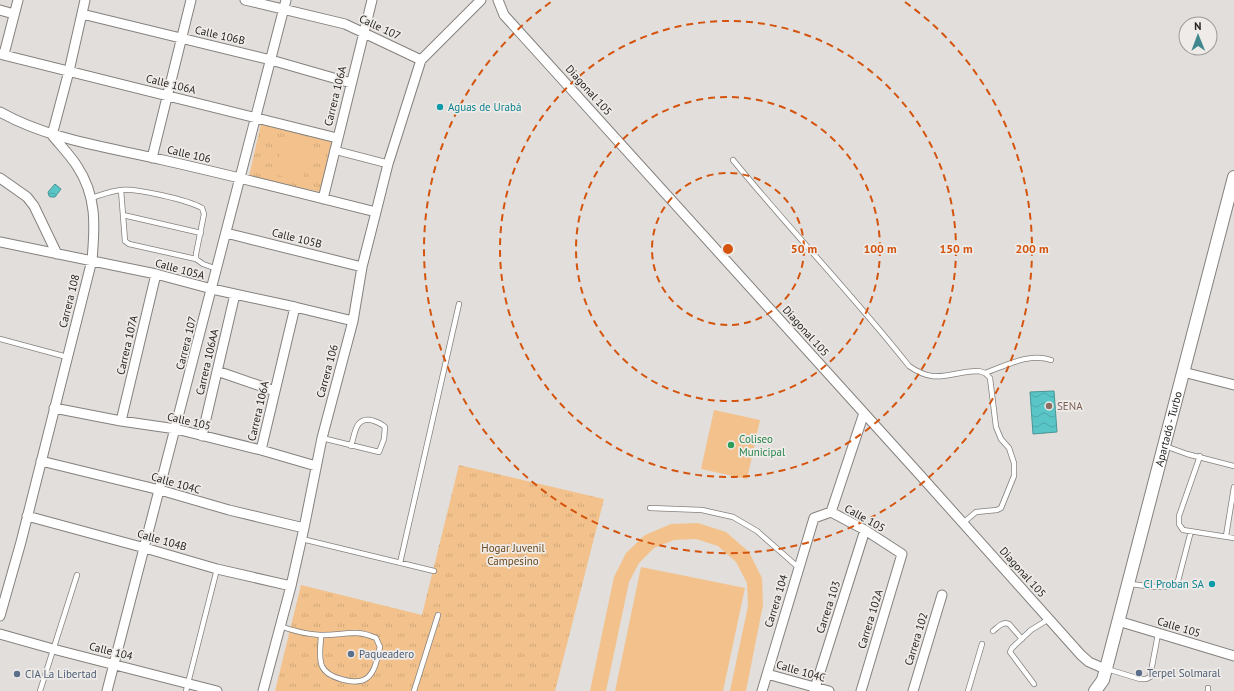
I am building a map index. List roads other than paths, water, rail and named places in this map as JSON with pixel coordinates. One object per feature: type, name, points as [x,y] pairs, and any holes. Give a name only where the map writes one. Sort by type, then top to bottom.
[{"type":"main road","name":"Apartadó - Turbo","points":[[1095,691],[1104,680],[1118,621],[1234,177]]},
{"type":"street","points":[[2,54],[18,0]]},
{"type":"street","points":[[52,135],[69,71],[85,0]]},
{"type":"street","points":[[152,158],[191,0]]},
{"type":"street","name":"Calle 107","points":[[245,0],[345,24],[421,60]]},
{"type":"street","name":"Carrera 107","points":[[107,691],[115,665],[286,0]]},
{"type":"street","name":"Carrera 106A","points":[[323,199],[372,0]]},
{"type":"street","points":[[421,60],[481,0]]},
{"type":"street","name":"Diagonal 105","points":[[498,0],[504,15],[1104,680]]},
{"type":"street","points":[[0,10],[14,14]]},
{"type":"street","name":"Calle 106B","points":[[82,14],[271,60],[351,83]]},
{"type":"street","name":"Calle 106A","points":[[2,54],[337,138]]},
{"type":"street","name":"Carrera 106","points":[[263,691],[302,539],[322,438],[353,321],[362,267],[388,164],[421,60]]},
{"type":"street","name":"Calle 106","points":[[0,112],[15,121],[52,135],[240,178],[376,212]]},
{"type":"street","name":"Carrera 108","points":[[0,616],[92,260],[95,229],[91,198],[86,181],[77,166],[52,135]]},
{"type":"street","points":[[334,150],[388,164]]},
{"type":"street","points":[[0,178],[27,197],[34,206],[57,254]]},
{"type":"street","name":"Calle 105B","points":[[226,233],[362,267]]},
{"type":"street","name":"Calle 105A","points":[[0,242],[156,274],[212,290],[295,306],[353,321]]},
{"type":"street","name":"Carrera 107A","points":[[121,421],[156,274]]},
{"type":"street","name":"Carrera 106AA","points":[[202,436],[235,294]]},
{"type":"street","name":"Carrera 106A","points":[[261,450],[295,306]]},
{"type":"street","points":[[217,371],[275,391]]},
{"type":"street","points":[[1183,372],[1234,385]]},
{"type":"street","name":"Calle 105","points":[[54,408],[121,421],[176,429],[261,450],[316,466]]},
{"type":"street","points":[[831,512],[864,413]]},
{"type":"street","name":"Calle 104C","points":[[41,461],[160,490],[229,510],[304,528]]},
{"type":"street","name":"Calle 105","points":[[814,518],[831,512],[865,530],[902,554]]},
{"type":"street","name":"Calle 104B","points":[[27,516],[145,548],[218,570],[291,586]]},
{"type":"street","name":"Carrera 104","points":[[762,691],[814,518]]},
{"type":"street","name":"Carrera 103","points":[[814,689],[865,530]]},
{"type":"street","name":"Carrera 102A","points":[[860,691],[902,554]]},
{"type":"street","name":"Carrera 102","points":[[913,691],[942,595]]},
{"type":"street","name":"Calle 105","points":[[1118,621],[1234,656]]},
{"type":"street","name":"Calle 104","points":[[0,634],[53,650],[115,665],[187,687],[217,691]]},
{"type":"street","name":"Calle 104C","points":[[767,674],[814,689],[829,691]]},
{"type":"lane","points":[[733,160],[783,220],[863,309],[909,366],[923,374],[936,377],[976,371],[985,374],[990,378],[996,427],[1012,455],[1014,463],[1014,476],[1001,508],[997,510],[976,512],[962,523]]},
{"type":"lane","points":[[91,198],[122,190],[134,189],[184,201],[202,208],[204,214],[196,259]]},
{"type":"lane","points":[[122,190],[125,241],[129,244],[196,259],[203,264],[217,269]]},
{"type":"lane","points":[[123,215],[200,233]]},
{"type":"lane","points":[[400,563],[459,304]]},
{"type":"lane","points":[[0,339],[67,357]]},
{"type":"lane","points":[[985,374],[1026,359],[1043,357],[1051,360]]},
{"type":"lane","points":[[322,438],[351,446],[379,452],[384,440],[385,427],[382,423],[365,419],[362,420],[357,427],[351,446]]},
{"type":"lane","points":[[1164,446],[1187,454],[1200,456],[1234,466]]},
{"type":"lane","points":[[1200,456],[1180,516],[1179,524],[1183,530],[1234,538]]},
{"type":"lane","points":[[1226,536],[1234,487]]},
{"type":"lane","points":[[650,508],[702,510],[733,517],[757,531],[799,568]]},
{"type":"lane","points":[[1128,583],[1163,587],[1175,585],[1178,581],[1191,531]]},
{"type":"lane","points":[[302,539],[434,571]]},
{"type":"lane","points":[[187,687],[218,570]]},
{"type":"lane","points":[[40,691],[77,575]]},
{"type":"lane","points":[[414,691],[438,615]]},
{"type":"lane","points":[[1034,684],[1010,652],[1012,648],[1031,630],[1049,619]]},
{"type":"lane","points":[[993,631],[1003,623],[1006,623],[1009,624],[1022,639]]},
{"type":"lane","points":[[280,626],[321,635],[357,632],[376,638],[380,647],[374,670],[366,678],[360,681],[343,681],[327,673],[322,666],[320,657],[321,635]]},
{"type":"lane","points":[[1104,680],[1146,679],[1150,677],[1158,634]]},
{"type":"lane","points":[[968,691],[982,644]]},
{"type":"water","points":[[55,184],[61,189],[55,197],[51,197],[49,196],[48,192]]},
{"type":"water","points":[[1054,391],[1057,432],[1033,434],[1030,392]]},
{"type":"place","name":"Aguas de Urabá","points":[[440,107]]},
{"type":"place","name":"SENA","points":[[1049,406]]},
{"type":"place","name":"Coliseo Municipal","points":[[731,445]]},
{"type":"place","name":"CI Proban SA","points":[[1212,584]]},
{"type":"place","name":"Paqueadero","points":[[351,654]]},
{"type":"place","name":"Terpel Solmaral","points":[[1139,673]]},
{"type":"place","name":"CIA La Libertad","points":[[17,674]]},
{"type":"park label","name":"Hogar Juvenil Campesino","points":[[513,554]]}]
